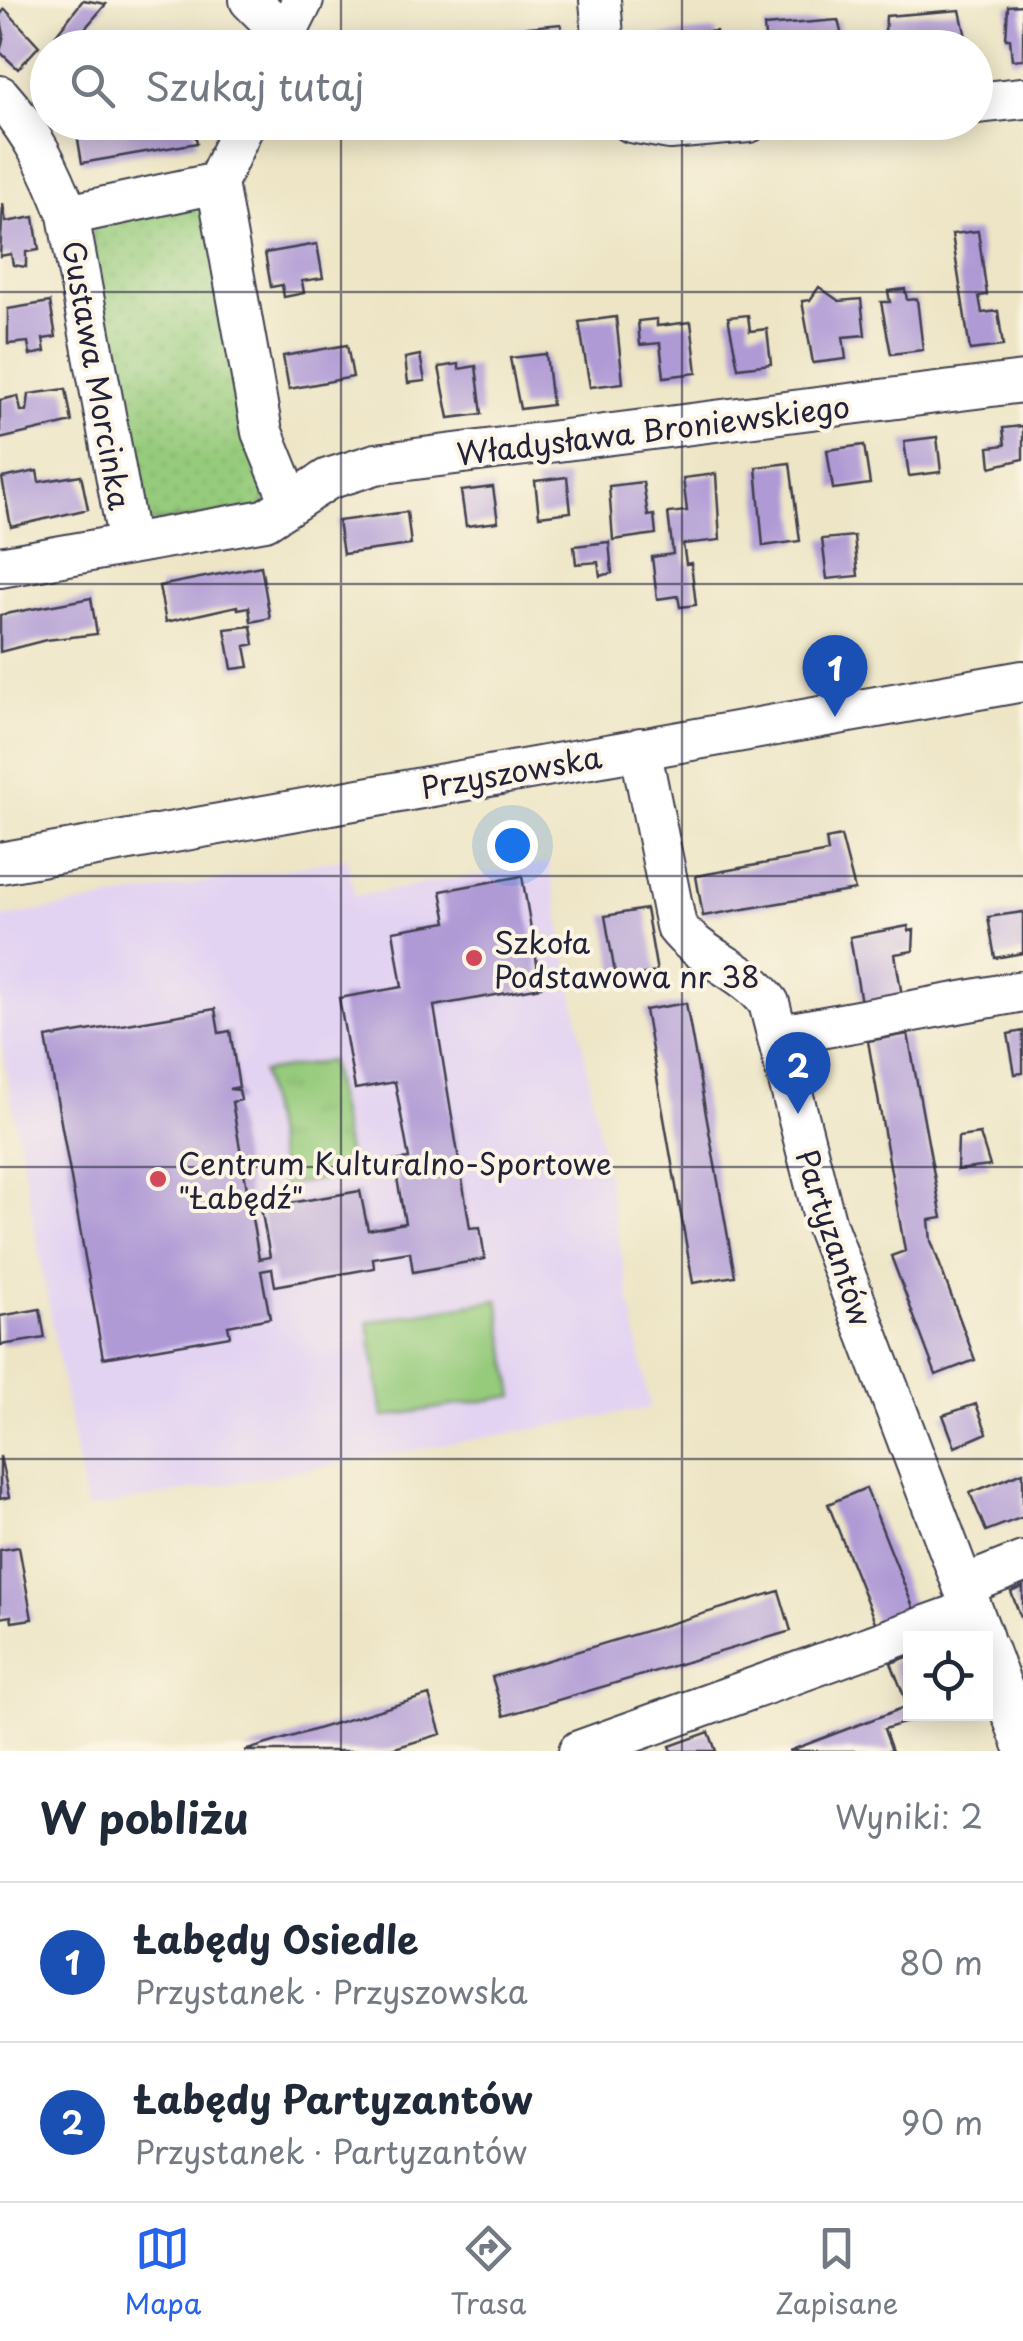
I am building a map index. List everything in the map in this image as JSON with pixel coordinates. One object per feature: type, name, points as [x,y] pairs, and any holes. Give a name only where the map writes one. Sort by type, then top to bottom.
[{"type":"street","points":[[250,0],[289,28]]},
{"type":"street","points":[[600,0],[602,30]]},
{"type":"street","points":[[0,96],[30,133]]},
{"type":"street","points":[[993,101],[1023,98]]},
{"type":"street","points":[[34,140],[50,166],[68,215]]},
{"type":"street","points":[[237,140],[217,184],[262,432],[291,503]]},
{"type":"street","name":"Gustawa Morcinka","points":[[217,184],[68,215],[129,544],[265,520],[291,503]]},
{"type":"street","name":"Władysława Broniewskiego","points":[[291,503],[328,480],[376,464],[1023,382]]},
{"type":"street","points":[[0,567],[129,544]]},
{"type":"street","name":"Przyszowska","points":[[0,863],[1023,681]]},
{"type":"street","name":"Partyzantów","points":[[640,748],[676,926],[688,943],[758,988],[780,1036],[826,1225],[1023,1742]]},
{"type":"street","points":[[780,1036],[1023,990]]},
{"type":"street","points":[[579,1751],[976,1620],[1023,1562]]},
{"type":"shaded area","points":[[347,858],[355,896],[549,863],[650,1408],[86,1509],[0,1039],[0,918]]},
{"type":"green space","points":[[206,204],[274,482],[260,509],[141,524],[91,232],[97,224]]},
{"type":"green space","points":[[330,1061],[351,1174],[283,1186],[262,1072]]},
{"type":"green space","points":[[498,1300],[514,1396],[383,1417],[368,1322]]},
{"type":"building","points":[[83,0],[106,4],[84,30],[60,30]]},
{"type":"building","points":[[1023,5],[1023,59],[1012,60],[1010,39],[1006,39],[1008,6]]},
{"type":"building","points":[[5,9],[30,36],[30,56],[18,69],[0,52],[4,35],[0,15]]},
{"type":"building","points":[[960,10],[964,30],[885,30],[886,16]]},
{"type":"building","points":[[838,20],[840,30],[764,30],[764,26]]},
{"type":"building","points":[[561,24],[562,30],[508,30]]},
{"type":"building","points":[[78,140],[197,143],[82,163]]},
{"type":"building","points":[[3,204],[6,222],[34,217],[39,250],[26,252],[26,267],[13,265],[11,254],[0,256]]},
{"type":"building","points":[[978,231],[987,295],[979,296],[982,313],[998,311],[1003,346],[970,350],[952,234]]},
{"type":"building","points":[[317,244],[323,278],[302,281],[304,293],[284,297],[282,285],[271,287],[265,253]]},
{"type":"building","points":[[819,287],[839,301],[861,299],[865,335],[843,337],[846,359],[813,363],[802,301],[810,300]]},
{"type":"building","points":[[905,289],[907,300],[917,299],[923,350],[891,354],[881,302],[890,302],[888,291]]},
{"type":"building","points":[[50,302],[56,337],[43,339],[45,352],[30,355],[28,342],[8,344],[8,309]]},
{"type":"building","points":[[748,315],[750,331],[767,329],[771,364],[738,368],[728,317]]},
{"type":"building","points":[[616,317],[623,383],[590,387],[579,322]]},
{"type":"building","points":[[657,319],[657,326],[691,322],[697,373],[664,377],[660,343],[640,345],[638,321]]},
{"type":"building","points":[[347,345],[353,377],[289,389],[283,356]]},
{"type":"building","points":[[546,354],[552,405],[520,409],[510,358]]},
{"type":"building","points":[[420,355],[425,381],[408,383],[405,358]]},
{"type":"building","points":[[459,364],[459,369],[476,366],[482,414],[449,418],[439,367]]},
{"type":"building","points":[[66,389],[72,422],[0,439],[0,400],[18,396],[21,411],[27,411],[29,394]]},
{"type":"building","points":[[1023,426],[1023,459],[991,467],[989,447],[1005,445],[1003,428]]},
{"type":"building","points":[[937,437],[941,472],[909,476],[904,441]]},
{"type":"building","points":[[864,445],[870,484],[833,489],[827,450]]},
{"type":"building","points":[[790,463],[800,541],[763,546],[756,467]]},
{"type":"building","points":[[37,471],[39,482],[81,475],[88,509],[11,527],[2,478]]},
{"type":"building","points":[[716,474],[720,540],[683,544],[686,564],[691,563],[696,605],[680,607],[678,596],[657,599],[652,557],[673,554],[668,513],[687,511],[683,478]]},
{"type":"building","points":[[567,477],[571,512],[539,516],[535,481]]},
{"type":"building","points":[[643,482],[648,516],[654,515],[656,534],[613,540],[609,486]]},
{"type":"building","points":[[493,487],[498,522],[466,526],[461,491]]},
{"type":"building","points":[[407,512],[411,545],[343,554],[338,521]]},
{"type":"building","points":[[854,536],[858,576],[827,579],[822,539]]},
{"type":"building","points":[[609,542],[612,573],[600,576],[598,562],[576,564],[574,546]]},
{"type":"building","points":[[261,566],[270,618],[251,622],[249,607],[237,606],[166,622],[159,586]]},
{"type":"building","points":[[91,598],[97,634],[46,640],[0,652],[0,615]]},
{"type":"building","points":[[251,626],[254,644],[245,646],[249,667],[232,669],[225,629]]},
{"type":"building","points":[[841,836],[855,890],[703,916],[696,876],[828,852],[826,839]]},
{"type":"building","points":[[522,876],[541,987],[434,1006],[470,1228],[480,1227],[485,1259],[413,1272],[410,1252],[373,1258],[374,1268],[275,1286],[272,1269],[261,1271],[270,1318],[228,1326],[230,1336],[103,1358],[46,1038],[215,1009],[219,1033],[230,1031],[239,1087],[229,1089],[239,1090],[241,1100],[232,1102],[259,1259],[270,1257],[261,1208],[360,1191],[368,1230],[405,1223],[394,1161],[409,1159],[395,1082],[355,1089],[339,998],[402,987],[393,931],[447,922],[441,891]]},
{"type":"building","points":[[646,909],[657,972],[616,979],[605,916]]},
{"type":"building","points":[[1023,912],[1023,953],[995,958],[988,917]]},
{"type":"building","points":[[908,926],[909,931],[914,930],[913,951],[895,954],[902,996],[861,1003],[850,937]]},
{"type":"building","points":[[686,1003],[735,1276],[693,1283],[645,1010]]},
{"type":"building","points":[[1023,1031],[1023,1073],[1015,1074],[1008,1034]]},
{"type":"building","points":[[908,1034],[942,1218],[929,1220],[931,1241],[975,1360],[936,1375],[891,1256],[905,1251],[868,1041]]},
{"type":"building","points":[[980,1134],[990,1166],[957,1170],[958,1137]]},
{"type":"building","points":[[40,1309],[45,1338],[1,1345],[0,1316]]},
{"type":"building","points":[[976,1404],[987,1433],[955,1447],[943,1415]]},
{"type":"building","points":[[0,1456],[9,1497],[0,1499]]},
{"type":"building","points":[[1023,1472],[1023,1517],[986,1531],[970,1493]]},
{"type":"building","points":[[866,1488],[915,1612],[877,1627],[828,1504]]},
{"type":"building","points":[[19,1547],[32,1619],[12,1622],[11,1616],[0,1618],[0,1550]]},
{"type":"building","points":[[1023,1587],[1023,1623],[1011,1592]]},
{"type":"building","points":[[779,1591],[791,1631],[504,1716],[492,1677]]},
{"type":"building","points":[[903,1659],[903,1693],[891,1663]]},
{"type":"building","points":[[429,1695],[441,1734],[385,1751],[244,1751]]},
{"type":"building","points":[[903,1708],[903,1721],[910,1721],[884,1729],[892,1751],[789,1751]]},
{"type":"building","points":[[709,1732],[716,1751],[672,1751],[670,1746]]},
{"type":"place","name":"Łabędy Osiedle","points":[[835,717]]},
{"type":"place","name":"Szkoła Podstawowa nr 38","points":[[474,958]]},
{"type":"place","name":"Łabędy Partyzantów","points":[[798,1114]]},
{"type":"place","name":"Centrum Kulturalno-Sportowe \"Łabędź\"","points":[[158,1179]]}]
